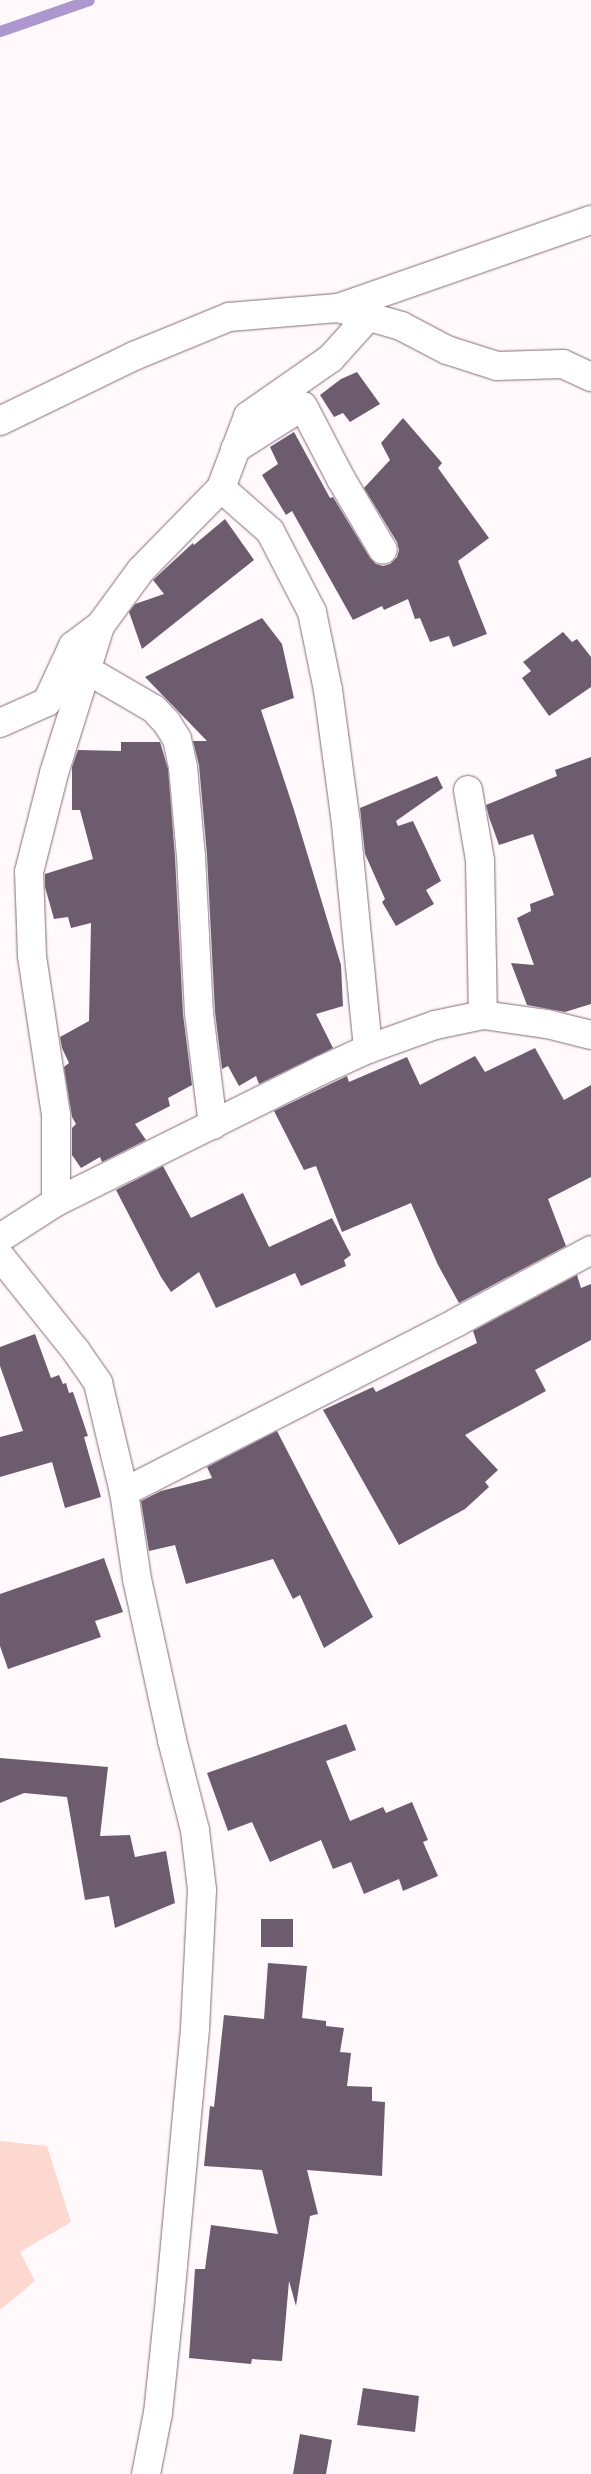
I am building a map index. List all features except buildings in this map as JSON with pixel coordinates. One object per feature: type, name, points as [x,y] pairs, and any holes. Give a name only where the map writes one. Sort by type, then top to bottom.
[{"type":"street","points":[[0,421],[134,356],[229,317],[338,308],[591,220]]},
{"type":"street","points":[[338,308],[401,326],[447,350],[497,366],[563,364],[591,377]]},
{"type":"street","points":[[0,723],[47,702],[73,646],[100,626],[141,570],[220,488],[248,416],[331,358],[368,317]]},
{"type":"street","points":[[235,450],[303,406],[341,479],[382,550]]},
{"type":"street","points":[[220,488],[270,531],[312,612],[328,690],[346,824],[368,1050]]},
{"type":"street","points":[[56,1202],[56,1115],[32,956],[28,872],[54,773],[100,626]]},
{"type":"street","points":[[87,670],[154,709],[167,723],[177,739],[183,767],[199,1013],[213,1125]]},
{"type":"street","points":[[468,790],[480,860],[484,1015]]},
{"type":"street","points":[[0,1238],[56,1202],[213,1125],[368,1050],[435,1025],[484,1015],[547,1024],[591,1035]]},
{"type":"street","points":[[124,1492],[457,1322],[591,1250]]},
{"type":"street","points":[[0,1256],[76,1351],[98,1383],[124,1492],[137,1579],[172,1740],[195,1830],[202,1890],[195,2029],[158,2413],[146,2474]]},
{"type":"shaded area","points":[[0,2141],[47,2146],[71,2222],[20,2252],[35,2281],[0,2310]]},
{"type":"waterway","points":[[0,31],[89,0]]}]
